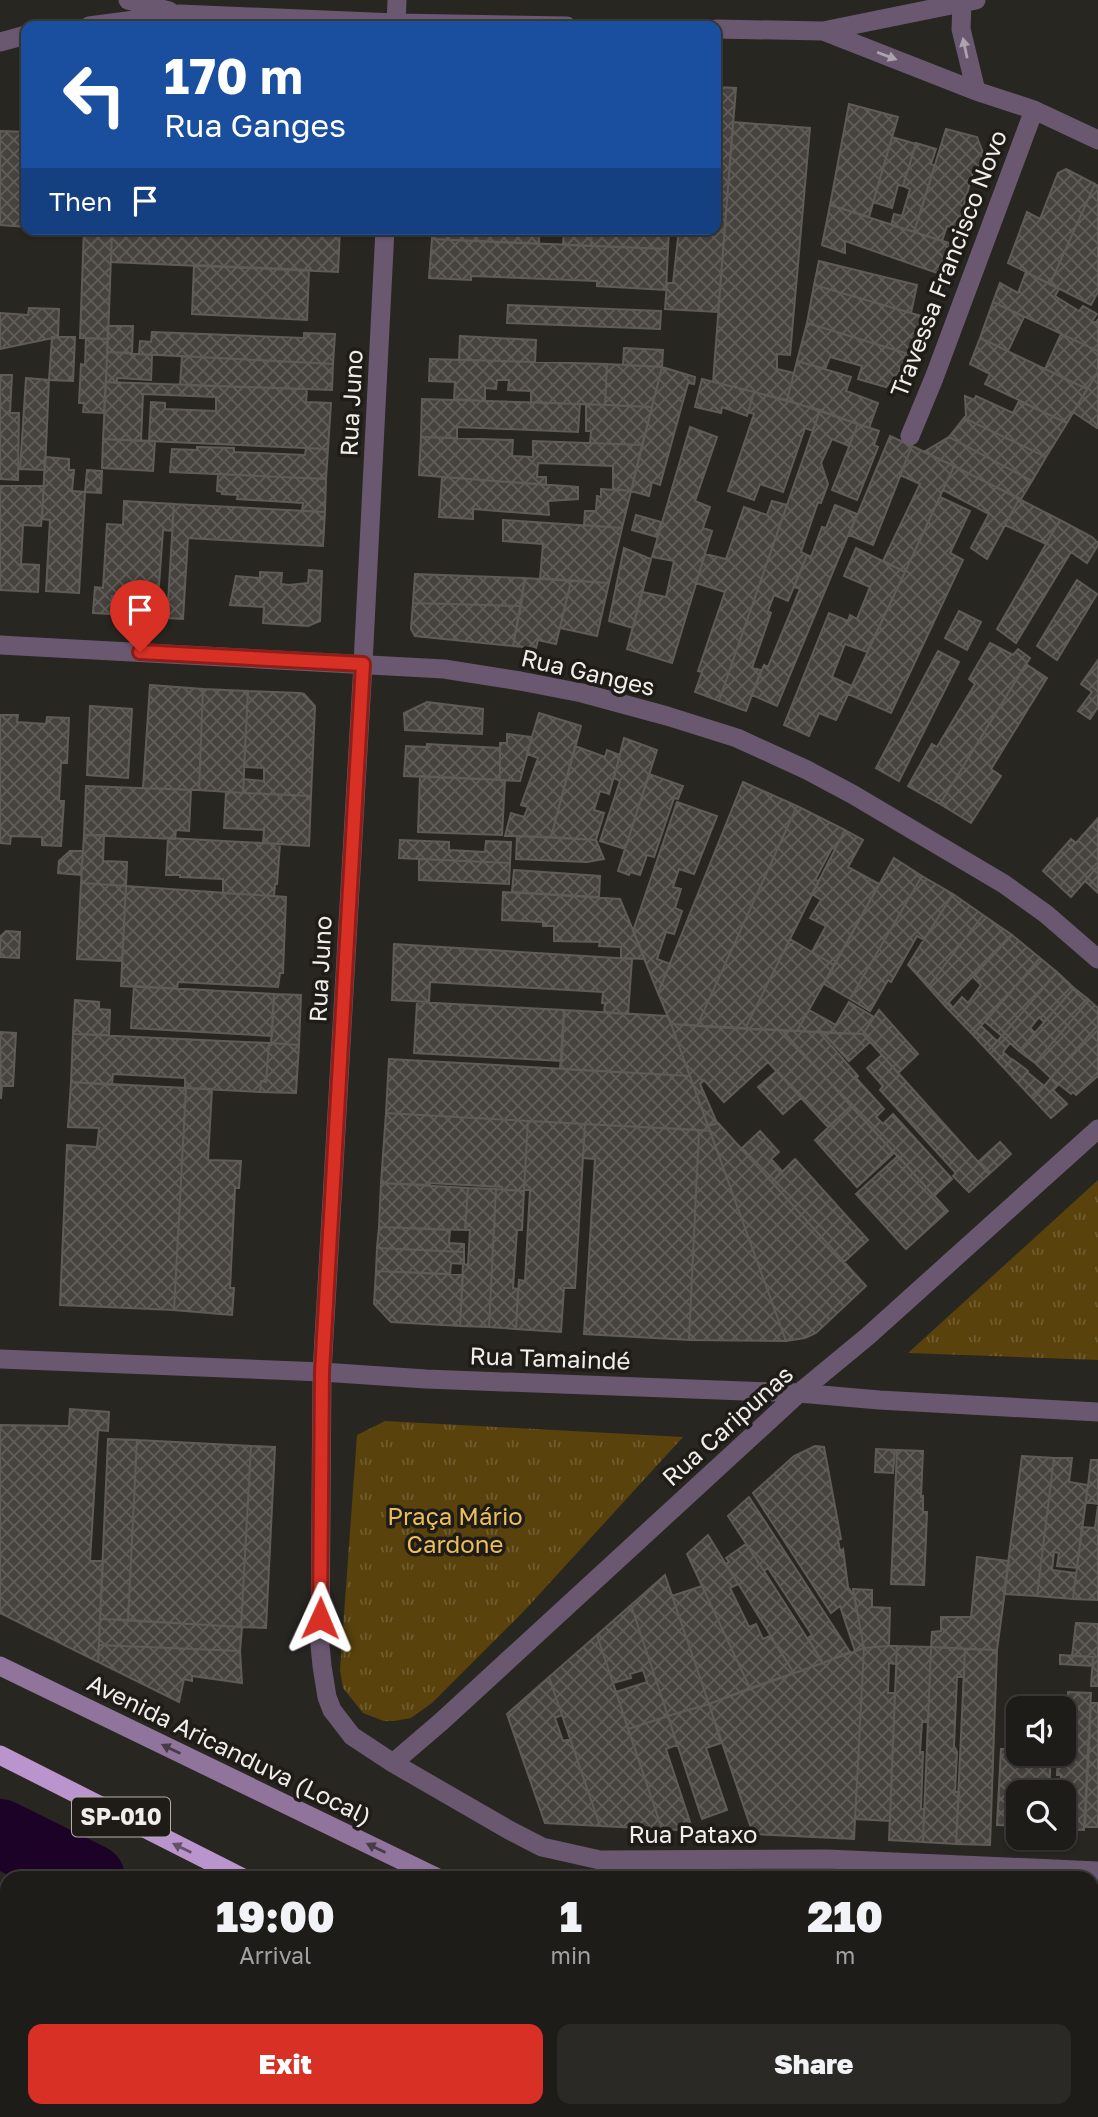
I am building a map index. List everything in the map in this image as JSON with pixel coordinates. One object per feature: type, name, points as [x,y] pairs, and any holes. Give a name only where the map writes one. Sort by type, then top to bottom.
[{"type":"highway","name":"SP-010","points":[[0,1755],[229,1871]]},
{"type":"main road","name":"Avenida Aricanduva (Local)","points":[[0,1666],[424,1871]]},
{"type":"street","points":[[128,0],[180,14]]},
{"type":"street","points":[[396,21],[397,0]]},
{"type":"street","points":[[721,29],[823,31],[969,2],[961,29],[976,91]]},
{"type":"street","points":[[127,21],[180,14],[317,21]]},
{"type":"street","points":[[823,31],[976,91],[1034,110],[1098,140]]},
{"type":"street","points":[[0,42],[21,36]]},
{"type":"street","name":"Travessa Francisco Novo","points":[[910,436],[1034,110]]},
{"type":"street","name":"Rua Juno","points":[[332,1710],[327,1697],[320,1645],[322,1372],[385,235]]},
{"type":"street","name":"Rua Ganges","points":[[0,645],[444,669],[582,693],[737,738],[807,770],[1004,884],[1046,914],[1098,959]]},
{"type":"street","name":"Rua Caripunas","points":[[393,1763],[799,1393],[868,1336],[1098,1129]]},
{"type":"street","name":"Rua Tamaindé","points":[[0,1359],[799,1393],[1098,1412]]},
{"type":"street","name":"Rua Pataxo","points":[[332,1710],[352,1736],[393,1763],[509,1830],[542,1847],[600,1860],[827,1859],[1098,1871]]},
{"type":"green space","points":[[1098,1180],[1098,1360],[908,1353]]},
{"type":"green space","name":"Praça Mário Cardone","points":[[385,1421],[683,1437],[524,1611],[432,1703],[411,1718],[394,1721],[384,1721],[363,1713],[343,1688],[340,1670],[357,1435]]},
{"type":"building","points":[[721,87],[736,88],[718,312],[665,309],[667,283],[673,283],[678,235],[721,235]]},
{"type":"building","points":[[849,104],[898,117],[869,217],[830,205]]},
{"type":"building","points":[[733,122],[810,128],[790,355],[777,354],[777,369],[794,373],[787,400],[713,382]]},
{"type":"building","points":[[946,129],[977,137],[985,158],[979,175],[973,172],[957,230],[947,226],[942,241],[914,232]]},
{"type":"building","points":[[0,131],[21,132],[21,227],[0,225]]},
{"type":"building","points":[[892,137],[916,144],[903,186],[898,185],[892,208],[873,202]]},
{"type":"building","points":[[916,143],[936,149],[931,164],[935,166],[914,232],[891,225],[894,214],[902,216],[910,189],[903,186]]},
{"type":"building","points":[[1066,169],[1095,184],[1050,284],[1008,263],[1027,212],[1040,219],[1058,173]]},
{"type":"building","points":[[1095,184],[1098,186],[1098,292],[1091,305],[1050,284]]},
{"type":"building","points":[[830,205],[955,245],[943,275],[845,241],[845,253],[822,245]]},
{"type":"building","points":[[84,235],[112,235],[108,339],[80,338]]},
{"type":"building","points":[[112,235],[340,235],[338,272],[111,262]]},
{"type":"building","points":[[432,235],[539,235],[539,244],[432,239]]},
{"type":"building","points":[[564,235],[592,235],[591,246],[563,245]]},
{"type":"building","points":[[592,235],[669,235],[668,249],[591,246]]},
{"type":"building","points":[[432,239],[668,249],[666,290],[597,286],[597,281],[471,276],[471,280],[429,278]]},
{"type":"building","points":[[819,261],[917,285],[911,313],[814,285]]},
{"type":"building","points":[[194,265],[309,270],[307,320],[192,314]]},
{"type":"building","points":[[1026,272],[1059,289],[1055,296],[1079,311],[1083,306],[1097,314],[1092,321],[1096,323],[1098,319],[1098,351],[993,302],[1000,283],[1018,293]]},
{"type":"building","points":[[814,285],[928,318],[913,354],[807,323]]},
{"type":"building","points":[[993,302],[1024,317],[1008,351],[980,338]]},
{"type":"building","points":[[508,305],[661,311],[660,329],[507,323]]},
{"type":"building","points":[[29,308],[59,309],[58,337],[0,349],[0,313],[28,315]]},
{"type":"building","points":[[807,323],[912,355],[886,387],[858,379],[862,366],[830,357],[825,369],[797,361]]},
{"type":"building","points":[[108,326],[133,326],[132,353],[107,352]]},
{"type":"building","points":[[152,332],[304,338],[304,333],[335,334],[333,364],[139,354],[140,341],[151,342]]},
{"type":"building","points":[[1061,334],[1098,351],[1098,372],[1087,389],[1045,369]]},
{"type":"building","points":[[460,336],[536,340],[535,362],[459,360]]},
{"type":"building","points":[[52,337],[75,337],[73,381],[49,380]]},
{"type":"building","points":[[86,338],[108,339],[104,413],[83,412],[84,403],[79,403],[81,364],[85,365]]},
{"type":"building","points":[[980,338],[1087,389],[1067,423],[985,384],[990,374],[970,364]]},
{"type":"building","points":[[624,348],[663,350],[662,367],[623,365]]},
{"type":"building","points":[[107,352],[152,355],[151,380],[117,378],[117,383],[106,382]]},
{"type":"building","points":[[182,356],[333,364],[332,390],[180,385]]},
{"type":"building","points":[[430,359],[607,364],[605,405],[531,402],[531,391],[508,390],[509,380],[497,380],[496,389],[485,388],[485,401],[454,399],[455,382],[429,381]]},
{"type":"building","points":[[797,361],[851,377],[846,391],[878,403],[869,428],[787,400]]},
{"type":"building","points":[[607,364],[662,367],[652,407],[605,405]]},
{"type":"building","points":[[662,367],[695,377],[694,384],[688,383],[660,485],[652,482],[649,496],[631,491]]},
{"type":"building","points":[[1098,372],[1098,427],[1097,428],[1073,412]]},
{"type":"building","points":[[0,375],[12,375],[10,413],[19,413],[18,480],[0,479]]},
{"type":"building","points":[[26,378],[49,380],[45,470],[20,469]]},
{"type":"building","points":[[702,379],[754,392],[747,416],[722,407],[721,413],[695,407]]},
{"type":"building","points":[[106,382],[307,389],[306,402],[331,403],[328,449],[149,441],[151,402],[165,403],[165,409],[216,411],[216,397],[143,394],[141,441],[103,439]]},
{"type":"building","points":[[754,392],[820,410],[813,431],[805,428],[783,492],[760,484],[754,500],[728,491],[754,414],[748,412]]},
{"type":"building","points":[[965,396],[974,400],[976,396],[1013,413],[1019,401],[1067,423],[1046,457],[964,418]]},
{"type":"building","points":[[422,399],[580,404],[578,432],[457,427],[457,438],[421,437]]},
{"type":"building","points":[[586,404],[652,407],[642,445],[590,443],[591,431],[586,431]]},
{"type":"building","points":[[820,410],[858,424],[849,446],[832,439],[821,463],[828,484],[821,503],[818,502],[801,552],[807,555],[788,601],[774,595],[768,611],[771,613],[752,668],[761,670],[746,711],[719,701]]},
{"type":"building","points":[[964,418],[1046,457],[1032,481],[949,437]]},
{"type":"building","points":[[858,424],[879,431],[874,445],[878,447],[857,500],[832,490]]},
{"type":"building","points":[[690,427],[717,437],[695,501],[710,507],[703,528],[712,531],[672,663],[627,649],[642,592],[666,597],[674,561],[652,557]]},
{"type":"building","points":[[890,436],[912,446],[873,545],[849,535]]},
{"type":"building","points":[[421,437],[513,440],[512,456],[533,457],[533,441],[642,445],[631,491],[613,489],[613,466],[538,463],[537,477],[546,477],[546,485],[419,475]]},
{"type":"building","points":[[949,437],[1032,481],[1021,499],[924,452]]},
{"type":"building","points":[[103,439],[155,441],[153,471],[102,468]]},
{"type":"building","points":[[912,446],[954,466],[905,572],[883,561],[920,484],[900,475]]},
{"type":"building","points":[[197,447],[234,448],[234,452],[305,455],[306,448],[328,449],[326,479],[170,472],[172,449],[197,450]]},
{"type":"building","points":[[45,457],[69,459],[69,470],[74,470],[72,491],[85,492],[79,593],[46,591],[50,520],[42,519]]},
{"type":"building","points":[[954,466],[1019,499],[987,559],[971,548],[989,514],[943,490]]},
{"type":"building","points":[[87,470],[102,471],[101,493],[85,492]]},
{"type":"building","points":[[218,474],[326,479],[325,512],[302,511],[303,503],[237,499],[238,495],[222,494],[217,491]]},
{"type":"building","points":[[442,477],[578,487],[578,499],[548,501],[549,515],[473,509],[473,519],[439,517]]},
{"type":"building","points":[[0,486],[44,486],[41,526],[23,525],[21,564],[39,565],[38,592],[0,590]]},
{"type":"building","points":[[601,489],[631,491],[622,528],[584,525],[585,511],[596,511],[597,496],[601,497]]},
{"type":"building","points":[[940,497],[970,511],[950,553],[963,560],[891,713],[848,694]]},
{"type":"building","points":[[1019,499],[1060,520],[1046,544],[1005,525]]},
{"type":"building","points":[[124,501],[174,504],[172,531],[163,530],[158,599],[112,596],[111,614],[93,613],[95,587],[103,588],[107,524],[123,525]]},
{"type":"building","points":[[772,501],[787,505],[719,701],[695,692],[702,672],[698,671],[725,592],[696,583],[705,554],[726,559],[744,507],[767,515]]},
{"type":"building","points":[[174,504],[325,512],[323,546],[188,538],[183,619],[167,618]]},
{"type":"building","points":[[835,505],[857,514],[777,706],[752,695],[764,665],[768,667],[800,589],[794,587],[807,555],[811,557],[822,527],[826,528]]},
{"type":"building","points":[[636,515],[661,522],[657,537],[632,530]]},
{"type":"building","points":[[503,520],[622,528],[609,583],[540,578],[543,544],[503,541]]},
{"type":"building","points":[[1060,520],[1092,537],[1098,545],[1087,563],[1071,552],[1016,643],[997,629]]},
{"type":"building","points":[[624,548],[651,559],[633,628],[609,621]]},
{"type":"building","points":[[856,548],[905,572],[867,652],[845,644],[832,677],[852,686],[836,720],[819,713],[809,736],[784,725],[829,613],[848,621],[850,615],[857,619],[870,587],[844,576]]},
{"type":"building","points":[[309,570],[322,571],[320,621],[308,626],[263,623],[264,607],[230,605],[236,576],[260,578],[260,572],[282,573],[281,584],[289,585],[308,583]]},
{"type":"building","points":[[415,574],[525,578],[521,606],[413,603]]},
{"type":"building","points":[[525,578],[571,581],[556,644],[538,640],[536,648],[513,646]]},
{"type":"building","points":[[1077,580],[1097,594],[1057,660],[1037,646]]},
{"type":"building","points":[[571,581],[609,583],[597,636],[560,628]]},
{"type":"building","points":[[413,603],[521,606],[513,646],[415,636],[411,629]]},
{"type":"building","points":[[959,611],[981,622],[967,650],[945,638]]},
{"type":"building","points":[[990,643],[1013,655],[1018,649],[1030,658],[940,804],[908,786],[932,744],[937,747],[975,684],[969,679]]},
{"type":"building","points":[[938,651],[959,662],[899,781],[876,768]]},
{"type":"building","points":[[1098,660],[1098,707],[1090,719],[1078,711],[1092,692],[1081,684]]},
{"type":"building","points":[[1026,664],[1047,678],[991,769],[1001,776],[971,823],[940,804]]},
{"type":"building","points":[[150,685],[203,689],[199,790],[143,788]]},
{"type":"building","points":[[203,689],[248,691],[243,793],[199,790]]},
{"type":"building","points":[[248,691],[300,693],[315,706],[311,796],[243,793],[244,779],[264,781],[264,768],[244,767]]},
{"type":"building","points":[[427,702],[483,709],[482,734],[405,730],[404,713]]},
{"type":"building","points":[[90,706],[132,709],[128,778],[87,775]]},
{"type":"building","points":[[539,713],[581,726],[551,837],[505,836],[511,813],[524,817],[528,807],[521,805],[538,758],[527,754]]},
{"type":"building","points":[[0,715],[18,715],[17,722],[46,724],[47,717],[69,718],[67,763],[61,763],[59,801],[64,801],[61,846],[42,845],[42,837],[11,836],[10,844],[0,843]]},
{"type":"building","points":[[507,734],[532,737],[520,781],[500,780],[500,743],[507,743]]},
{"type":"building","points":[[624,738],[657,750],[625,849],[600,841],[620,781],[614,778]]},
{"type":"building","points":[[427,744],[500,748],[500,780],[404,776],[406,746],[427,747]]},
{"type":"building","points":[[575,746],[605,757],[607,750],[620,755],[609,794],[600,791],[594,810],[604,813],[596,840],[551,837]]},
{"type":"building","points":[[649,774],[683,786],[678,799],[674,798],[654,857],[647,855],[640,875],[630,872],[629,875],[618,871]]},
{"type":"building","points":[[420,776],[505,780],[502,835],[418,832]]},
{"type":"building","points":[[743,782],[797,806],[697,1026],[671,1024],[658,993]]},
{"type":"building","points":[[86,786],[191,790],[189,831],[176,830],[175,839],[84,835]]},
{"type":"building","points":[[226,792],[311,796],[309,846],[263,843],[264,830],[224,828]]},
{"type":"building","points":[[677,802],[717,816],[694,874],[679,869],[673,887],[681,889],[675,908],[682,911],[674,934],[666,932],[657,959],[670,964],[658,993],[633,931]]},
{"type":"building","points":[[797,806],[845,830],[815,880],[819,881],[745,1029],[697,1026]]},
{"type":"building","points":[[1098,818],[1098,866],[1071,897],[1043,871],[1071,839],[1076,843]]},
{"type":"building","points":[[845,830],[863,840],[848,867],[879,884],[834,965],[812,952],[826,926],[810,918],[821,900],[812,894]]},
{"type":"building","points":[[84,835],[104,835],[103,861],[127,862],[126,886],[81,883]]},
{"type":"building","points":[[517,836],[596,840],[604,859],[587,862],[516,859]]},
{"type":"building","points":[[168,838],[280,844],[274,896],[223,893],[223,879],[166,875]]},
{"type":"building","points":[[400,840],[449,842],[449,850],[485,852],[486,841],[511,842],[510,863],[399,858]]},
{"type":"building","points":[[70,851],[83,851],[81,875],[58,873],[59,861]]},
{"type":"building","points":[[894,858],[922,876],[850,999],[824,984]]},
{"type":"building","points":[[419,859],[510,863],[509,884],[419,880]]},
{"type":"building","points":[[1098,866],[1098,893],[1085,881]]},
{"type":"building","points":[[514,870],[600,876],[599,897],[512,892]]},
{"type":"building","points":[[922,876],[953,894],[924,940],[917,936],[891,982],[888,980],[870,1011],[850,999]]},
{"type":"building","points":[[81,883],[126,886],[122,961],[77,959]]},
{"type":"building","points":[[126,886],[286,897],[283,973],[280,973],[278,987],[178,982],[177,989],[121,986]]},
{"type":"building","points":[[503,892],[620,899],[645,959],[621,958],[621,947],[599,946],[600,942],[554,941],[554,926],[543,926],[543,922],[502,920]]},
{"type":"building","points":[[953,894],[983,915],[928,987],[908,965]]},
{"type":"building","points":[[983,915],[1012,935],[945,1006],[928,987]]},
{"type":"building","points":[[6,931],[20,932],[19,958],[0,957],[0,937]]},
{"type":"building","points":[[1012,935],[1040,958],[973,1035],[945,1006],[949,1003],[953,1008],[962,997],[968,1003],[981,985],[973,977]]},
{"type":"building","points":[[790,939],[834,965],[797,1031],[745,1029]]},
{"type":"building","points":[[394,944],[632,959],[628,1014],[604,1013],[603,992],[430,982],[429,1002],[392,1000]]},
{"type":"building","points":[[1040,958],[1057,972],[1002,1036],[985,1022]]},
{"type":"building","points":[[1057,972],[1074,988],[1044,1022],[1039,1017],[1030,1028],[1035,1033],[1019,1051],[1002,1036]]},
{"type":"building","points":[[134,986],[274,994],[272,1036],[131,1028]]},
{"type":"building","points":[[1074,988],[1089,1000],[1035,1063],[1019,1051]]},
{"type":"building","points":[[274,994],[301,995],[299,1045],[271,1043]]},
{"type":"building","points":[[75,1000],[99,1002],[99,1009],[110,1010],[109,1035],[73,1034]]},
{"type":"building","points":[[1089,1000],[1098,1008],[1098,1025],[1051,1078],[1035,1063]]},
{"type":"building","points":[[417,1002],[564,1010],[562,1061],[414,1053]]},
{"type":"building","points":[[849,1002],[874,1017],[863,1034],[831,1033]]},
{"type":"building","points":[[564,1010],[668,1016],[690,1076],[560,1069]]},
{"type":"building","points":[[809,1010],[836,1025],[831,1033],[797,1031]]},
{"type":"building","points":[[879,1010],[918,1054],[898,1073],[863,1034]]},
{"type":"building","points":[[671,1024],[782,1030],[851,1106],[828,1127],[768,1062],[724,1102],[704,1080],[700,1084],[717,1123],[708,1126]]},
{"type":"building","points":[[1098,1025],[1098,1076],[1076,1095],[1073,1092],[1071,1094],[1051,1078]]},
{"type":"building","points":[[981,1026],[997,1041],[988,1051],[973,1035]]},
{"type":"building","points":[[782,1030],[819,1032],[884,1109],[876,1117],[883,1124],[893,1114],[952,1179],[934,1196]]},
{"type":"building","points":[[0,1032],[16,1033],[13,1086],[2,1086],[1,1099]]},
{"type":"building","points":[[822,1032],[863,1034],[870,1042],[849,1061]]},
{"type":"building","points":[[73,1034],[269,1043],[266,1082],[261,1081],[260,1092],[185,1088],[185,1078],[113,1074],[112,1085],[71,1082]]},
{"type":"building","points":[[1002,1036],[1010,1043],[1003,1052],[1012,1060],[1004,1068],[988,1051]]},
{"type":"building","points":[[269,1043],[299,1045],[296,1093],[260,1092],[261,1081],[266,1082]]},
{"type":"building","points":[[882,1055],[989,1174],[969,1192],[953,1176],[956,1173],[880,1090],[883,1086],[867,1068]]},
{"type":"building","points":[[389,1059],[690,1076],[710,1131],[386,1113]]},
{"type":"building","points":[[1012,1059],[1028,1071],[1018,1083],[1004,1068]]},
{"type":"building","points":[[777,1071],[801,1098],[783,1114],[758,1087]]},
{"type":"building","points":[[1027,1072],[1044,1086],[1033,1099],[1018,1083]]},
{"type":"building","points":[[1051,1078],[1058,1085],[1053,1090],[1067,1104],[1051,1118],[1033,1099]]},
{"type":"building","points":[[71,1082],[186,1088],[174,1310],[60,1305],[67,1145],[97,1147],[99,1128],[68,1127]]},
{"type":"building","points":[[186,1088],[212,1089],[208,1160],[241,1161],[239,1188],[235,1188],[230,1288],[234,1288],[232,1315],[174,1310]]},
{"type":"building","points":[[851,1106],[894,1153],[857,1187],[815,1140]]},
{"type":"building","points":[[386,1113],[528,1121],[524,1191],[502,1190],[502,1187],[381,1183]]},
{"type":"building","points":[[528,1121],[585,1124],[575,1288],[564,1288],[561,1332],[516,1329],[519,1280],[525,1281],[530,1190],[524,1190]]},
{"type":"building","points":[[718,1123],[866,1286],[816,1333],[805,1338],[786,1341],[708,1126]]},
{"type":"building","points":[[585,1124],[699,1130],[689,1340],[584,1334],[595,1159],[583,1158]]},
{"type":"building","points":[[699,1130],[710,1131],[786,1341],[689,1340]]},
{"type":"building","points":[[760,1131],[779,1152],[771,1159],[782,1171],[772,1182],[741,1149]]},
{"type":"building","points":[[1000,1142],[1011,1154],[989,1174],[978,1162]]},
{"type":"building","points":[[898,1156],[948,1211],[906,1249],[856,1194]]},
{"type":"building","points":[[795,1159],[868,1240],[844,1262],[772,1182]]},
{"type":"building","points":[[381,1183],[468,1188],[465,1230],[379,1227]]},
{"type":"building","points":[[468,1188],[496,1189],[489,1327],[460,1326],[463,1264],[468,1265],[470,1230],[465,1230]]},
{"type":"building","points":[[496,1189],[524,1191],[522,1230],[517,1230],[513,1288],[518,1289],[516,1329],[489,1327]]},
{"type":"building","points":[[379,1227],[450,1230],[449,1243],[464,1244],[464,1252],[377,1248]]},
{"type":"building","points":[[377,1248],[464,1252],[464,1264],[451,1263],[450,1274],[376,1271]]},
{"type":"building","points":[[376,1271],[463,1275],[460,1326],[391,1322],[374,1304]]},
{"type":"building","points":[[70,1409],[109,1412],[108,1431],[98,1430],[90,1561],[103,1561],[98,1662],[0,1613],[0,1425],[69,1426]]},
{"type":"building","points":[[108,1439],[137,1440],[128,1620],[100,1619]]},
{"type":"building","points":[[137,1440],[251,1446],[241,1627],[128,1620]]},
{"type":"building","points":[[251,1446],[275,1447],[266,1628],[242,1627],[240,1651],[99,1645],[100,1619],[241,1627]]},
{"type":"building","points":[[815,1446],[824,1447],[841,1539],[838,1540],[840,1551],[843,1549],[848,1587],[854,1596],[864,1648],[855,1651],[840,1606],[831,1613],[753,1493],[794,1456]]},
{"type":"building","points":[[876,1449],[895,1450],[893,1473],[875,1472]]},
{"type":"building","points":[[897,1450],[923,1451],[921,1497],[923,1496],[923,1512],[927,1512],[924,1585],[891,1584]]},
{"type":"building","points":[[1022,1456],[1054,1458],[1037,1596],[1004,1594]]},
{"type":"building","points":[[1054,1458],[1072,1458],[1069,1482],[1088,1485],[1077,1568],[1057,1566],[1059,1553],[1054,1552],[1052,1570],[1076,1573],[1073,1599],[1037,1596]]},
{"type":"building","points":[[1091,1460],[1098,1460],[1098,1504],[1086,1502]]},
{"type":"building","points":[[749,1497],[850,1652],[823,1663],[808,1638],[812,1635],[768,1568],[764,1571],[728,1516]]},
{"type":"building","points":[[1098,1506],[1098,1600],[1073,1599],[1082,1527],[1095,1528]]},
{"type":"building","points":[[708,1535],[738,1584],[730,1588],[749,1627],[756,1624],[763,1639],[770,1636],[794,1673],[750,1688],[687,1554]]},
{"type":"building","points":[[746,1544],[823,1663],[794,1673],[726,1564],[729,1562],[726,1558]]},
{"type":"building","points":[[977,1557],[1009,1561],[997,1650],[931,1647],[932,1632],[941,1631],[941,1617],[971,1617]]},
{"type":"building","points":[[665,1575],[709,1704],[668,1716],[631,1605]]},
{"type":"building","points":[[702,1586],[750,1688],[709,1704],[672,1596]]},
{"type":"building","points":[[853,1589],[872,1590],[872,1607],[890,1608],[889,1646],[864,1648]]},
{"type":"building","points":[[631,1605],[668,1716],[628,1729],[616,1692],[647,1682],[643,1670],[630,1674],[631,1678],[613,1683],[597,1635]]},
{"type":"building","points":[[1076,1623],[1098,1624],[1098,1657],[1072,1656]]},
{"type":"building","points":[[597,1635],[662,1829],[600,1826],[549,1677]]},
{"type":"building","points":[[99,1645],[240,1651],[242,1683],[192,1676],[192,1681],[184,1679],[179,1702],[98,1662]]},
{"type":"building","points":[[897,1646],[896,1664],[889,1663],[888,1693],[895,1693],[890,1821],[855,1819],[864,1648]]},
{"type":"building","points":[[897,1646],[931,1647],[928,1722],[922,1722],[920,1752],[923,1752],[923,1842],[889,1840]]},
{"type":"building","points":[[931,1647],[965,1649],[964,1677],[957,1677],[954,1746],[957,1752],[955,1792],[959,1792],[956,1844],[923,1842]]},
{"type":"building","points":[[864,1648],[854,1839],[753,1834],[709,1704]]},
{"type":"building","points":[[965,1649],[997,1650],[990,1845],[956,1844]]},
{"type":"building","points":[[1060,1655],[1093,1657],[1093,1666],[1060,1664]]},
{"type":"building","points":[[1093,1657],[1098,1657],[1098,1686],[1091,1686]]},
{"type":"building","points":[[549,1677],[562,1715],[555,1718],[563,1741],[570,1739],[600,1826],[545,1823],[507,1714]]},
{"type":"building","points":[[1068,1692],[1091,1693],[1084,1830],[1076,1830],[1076,1780],[1061,1780],[1061,1775],[1057,1775],[1057,1766],[1076,1766],[1076,1696],[1068,1696]]},
{"type":"building","points":[[1091,1703],[1098,1703],[1098,1827],[1085,1827]]},
{"type":"building","points":[[709,1704],[721,1743],[706,1748],[727,1810],[702,1819],[668,1716]]},
{"type":"building","points":[[668,1716],[677,1745],[666,1749],[693,1831],[662,1829],[628,1729]]},
{"type":"building","points":[[1001,1749],[1006,1749],[1006,1766],[1050,1766],[1050,1780],[1006,1780],[1006,1825],[997,1825]]},
{"type":"waterway","points":[[0,1833],[77,1871]]},
{"type":"route","points":[[140,652],[363,664],[322,1372],[320,1618]]}]
